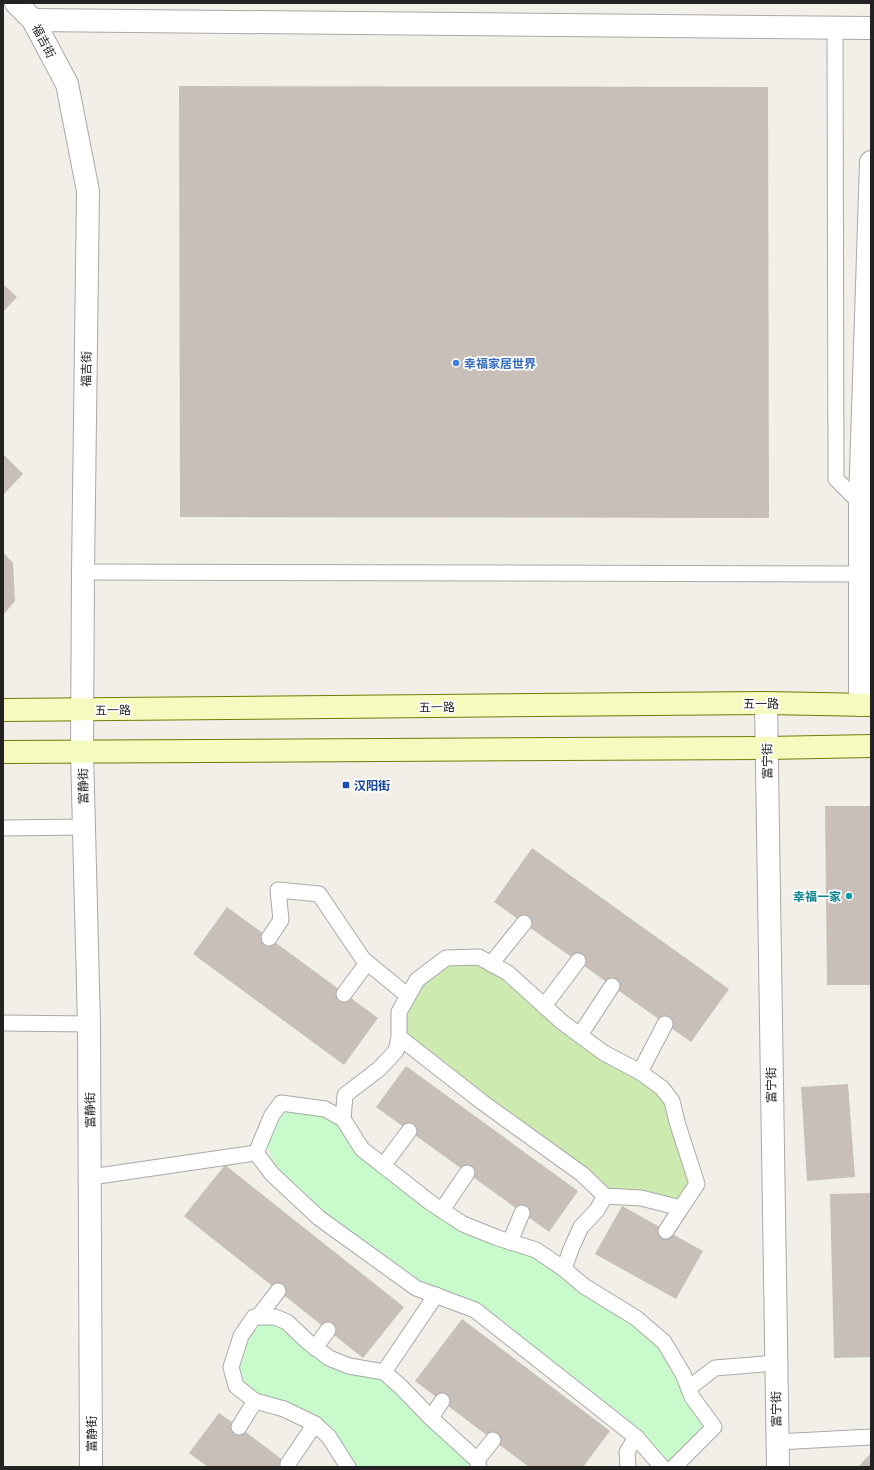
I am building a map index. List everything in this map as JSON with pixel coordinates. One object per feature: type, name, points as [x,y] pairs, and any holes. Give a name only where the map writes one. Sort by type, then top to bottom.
[{"type":"main road","name":"五一路","points":[[3,710],[766,703],[865,705]]},
{"type":"main road","points":[[3,752],[767,748],[871,746]]},
{"type":"street","name":"福吉街","points":[[16,3],[34,20],[67,84],[88,191],[82,752]]},
{"type":"street","points":[[34,20],[871,28]]},
{"type":"street","points":[[865,705],[865,574],[860,503],[871,162]]},
{"type":"street","name":"富宁街","points":[[766,703],[775,1363],[778,1467]]},
{"type":"street","name":"富静街","points":[[82,752],[90,1024],[91,1467]]},
{"type":"lane","points":[[835,28],[836,479],[860,503]]},
{"type":"lane","points":[[83,572],[865,574]]},
{"type":"lane","points":[[3,828],[85,827]]},
{"type":"lane","points":[[269,938],[282,920],[278,890],[319,894],[363,959],[408,996]]},
{"type":"lane","points":[[491,964],[524,923]]},
{"type":"lane","points":[[343,1119],[345,1095],[379,1069],[396,1050],[399,1037],[399,1012],[417,980],[446,958],[479,957],[508,973],[544,1006],[580,1035],[604,1053],[640,1072],[662,1088],[672,1101],[678,1128],[697,1184],[666,1231]]},
{"type":"lane","points":[[544,1006],[578,961]]},
{"type":"lane","points":[[344,994],[367,962]]},
{"type":"lane","points":[[580,1035],[612,986]]},
{"type":"lane","points":[[3,1023],[90,1024]]},
{"type":"lane","points":[[640,1072],[665,1024]]},
{"type":"lane","points":[[399,1037],[482,1102],[582,1174],[605,1196],[641,1198],[681,1208]]},
{"type":"lane","points":[[256,1154],[272,1115],[281,1103],[325,1109],[343,1119],[362,1149],[431,1203],[463,1224],[536,1250],[584,1286],[636,1318],[664,1342],[683,1374],[692,1397],[714,1427],[674,1467]]},
{"type":"lane","points":[[383,1166],[409,1131]]},
{"type":"lane","points":[[91,1177],[256,1154]]},
{"type":"lane","points":[[256,1154],[272,1174],[319,1218],[416,1288],[475,1310],[636,1437],[662,1467]]},
{"type":"lane","points":[[442,1210],[467,1173]]},
{"type":"lane","points":[[564,1270],[581,1227],[598,1210],[605,1196]]},
{"type":"lane","points":[[510,1242],[522,1213]]},
{"type":"lane","points":[[258,1317],[278,1290]]},
{"type":"lane","points":[[384,1372],[436,1295]]},
{"type":"lane","points":[[348,1467],[329,1437],[315,1424],[284,1410],[255,1401],[236,1386],[231,1367],[241,1336],[254,1317],[275,1316],[287,1322],[315,1348],[329,1358],[349,1366],[384,1372],[478,1464],[492,1440]]},
{"type":"lane","points":[[315,1348],[328,1330]]},
{"type":"lane","points":[[688,1388],[715,1368],[775,1363]]},
{"type":"lane","points":[[239,1427],[255,1401]]},
{"type":"lane","points":[[431,1418],[442,1401]]},
{"type":"lane","points":[[288,1464],[315,1424]]},
{"type":"lane","points":[[628,1467],[628,1452],[636,1437]]},
{"type":"lane","points":[[777,1442],[871,1437]]},
{"type":"green space","points":[[446,962],[478,963],[505,976],[646,1082],[667,1103],[692,1181],[678,1202],[606,1191],[403,1034],[403,1014],[418,985]]},
{"type":"green space","points":[[284,1109],[324,1114],[340,1121],[431,1210],[535,1255],[634,1323],[661,1346],[710,1426],[670,1467],[480,1306],[420,1283],[325,1216],[279,1173],[263,1138]]},
{"type":"green space","points":[[275,1320],[306,1346],[381,1375],[476,1467],[351,1467],[333,1437],[258,1398],[240,1385],[234,1368],[255,1321]]},
{"type":"building","points":[[179,86],[768,87],[769,518],[180,517]]},
{"type":"building","points":[[3,284],[17,297],[3,312]]},
{"type":"building","points":[[3,454],[23,474],[3,495]]},
{"type":"building","points":[[3,552],[13,563],[15,601],[3,615]]},
{"type":"building","name":"幸福一家","points":[[825,806],[871,806],[871,985],[827,985]]},
{"type":"building","points":[[532,848],[729,989],[691,1042],[494,902]]},
{"type":"building","points":[[227,907],[378,1018],[344,1065],[193,954]]},
{"type":"building","points":[[406,1066],[578,1191],[549,1232],[376,1107]]},
{"type":"building","points":[[848,1084],[855,1177],[807,1181],[801,1087]]},
{"type":"building","points":[[225,1165],[404,1307],[363,1358],[184,1216]]},
{"type":"building","points":[[871,1193],[871,1357],[834,1358],[830,1194]]},
{"type":"building","points":[[622,1206],[703,1251],[676,1299],[595,1254]]},
{"type":"building","points":[[462,1319],[610,1431],[583,1467],[529,1467],[415,1381]]},
{"type":"building","points":[[219,1413],[292,1467],[208,1467],[189,1453]]},
{"type":"building","points":[[871,1453],[871,1467],[858,1467]]},
{"type":"place","name":"幸福家居世界","points":[[456,363]]},
{"type":"place","name":"汉阳街","points":[[346,785]]},
{"type":"place","name":"幸福一家","points":[[849,896]]}]
